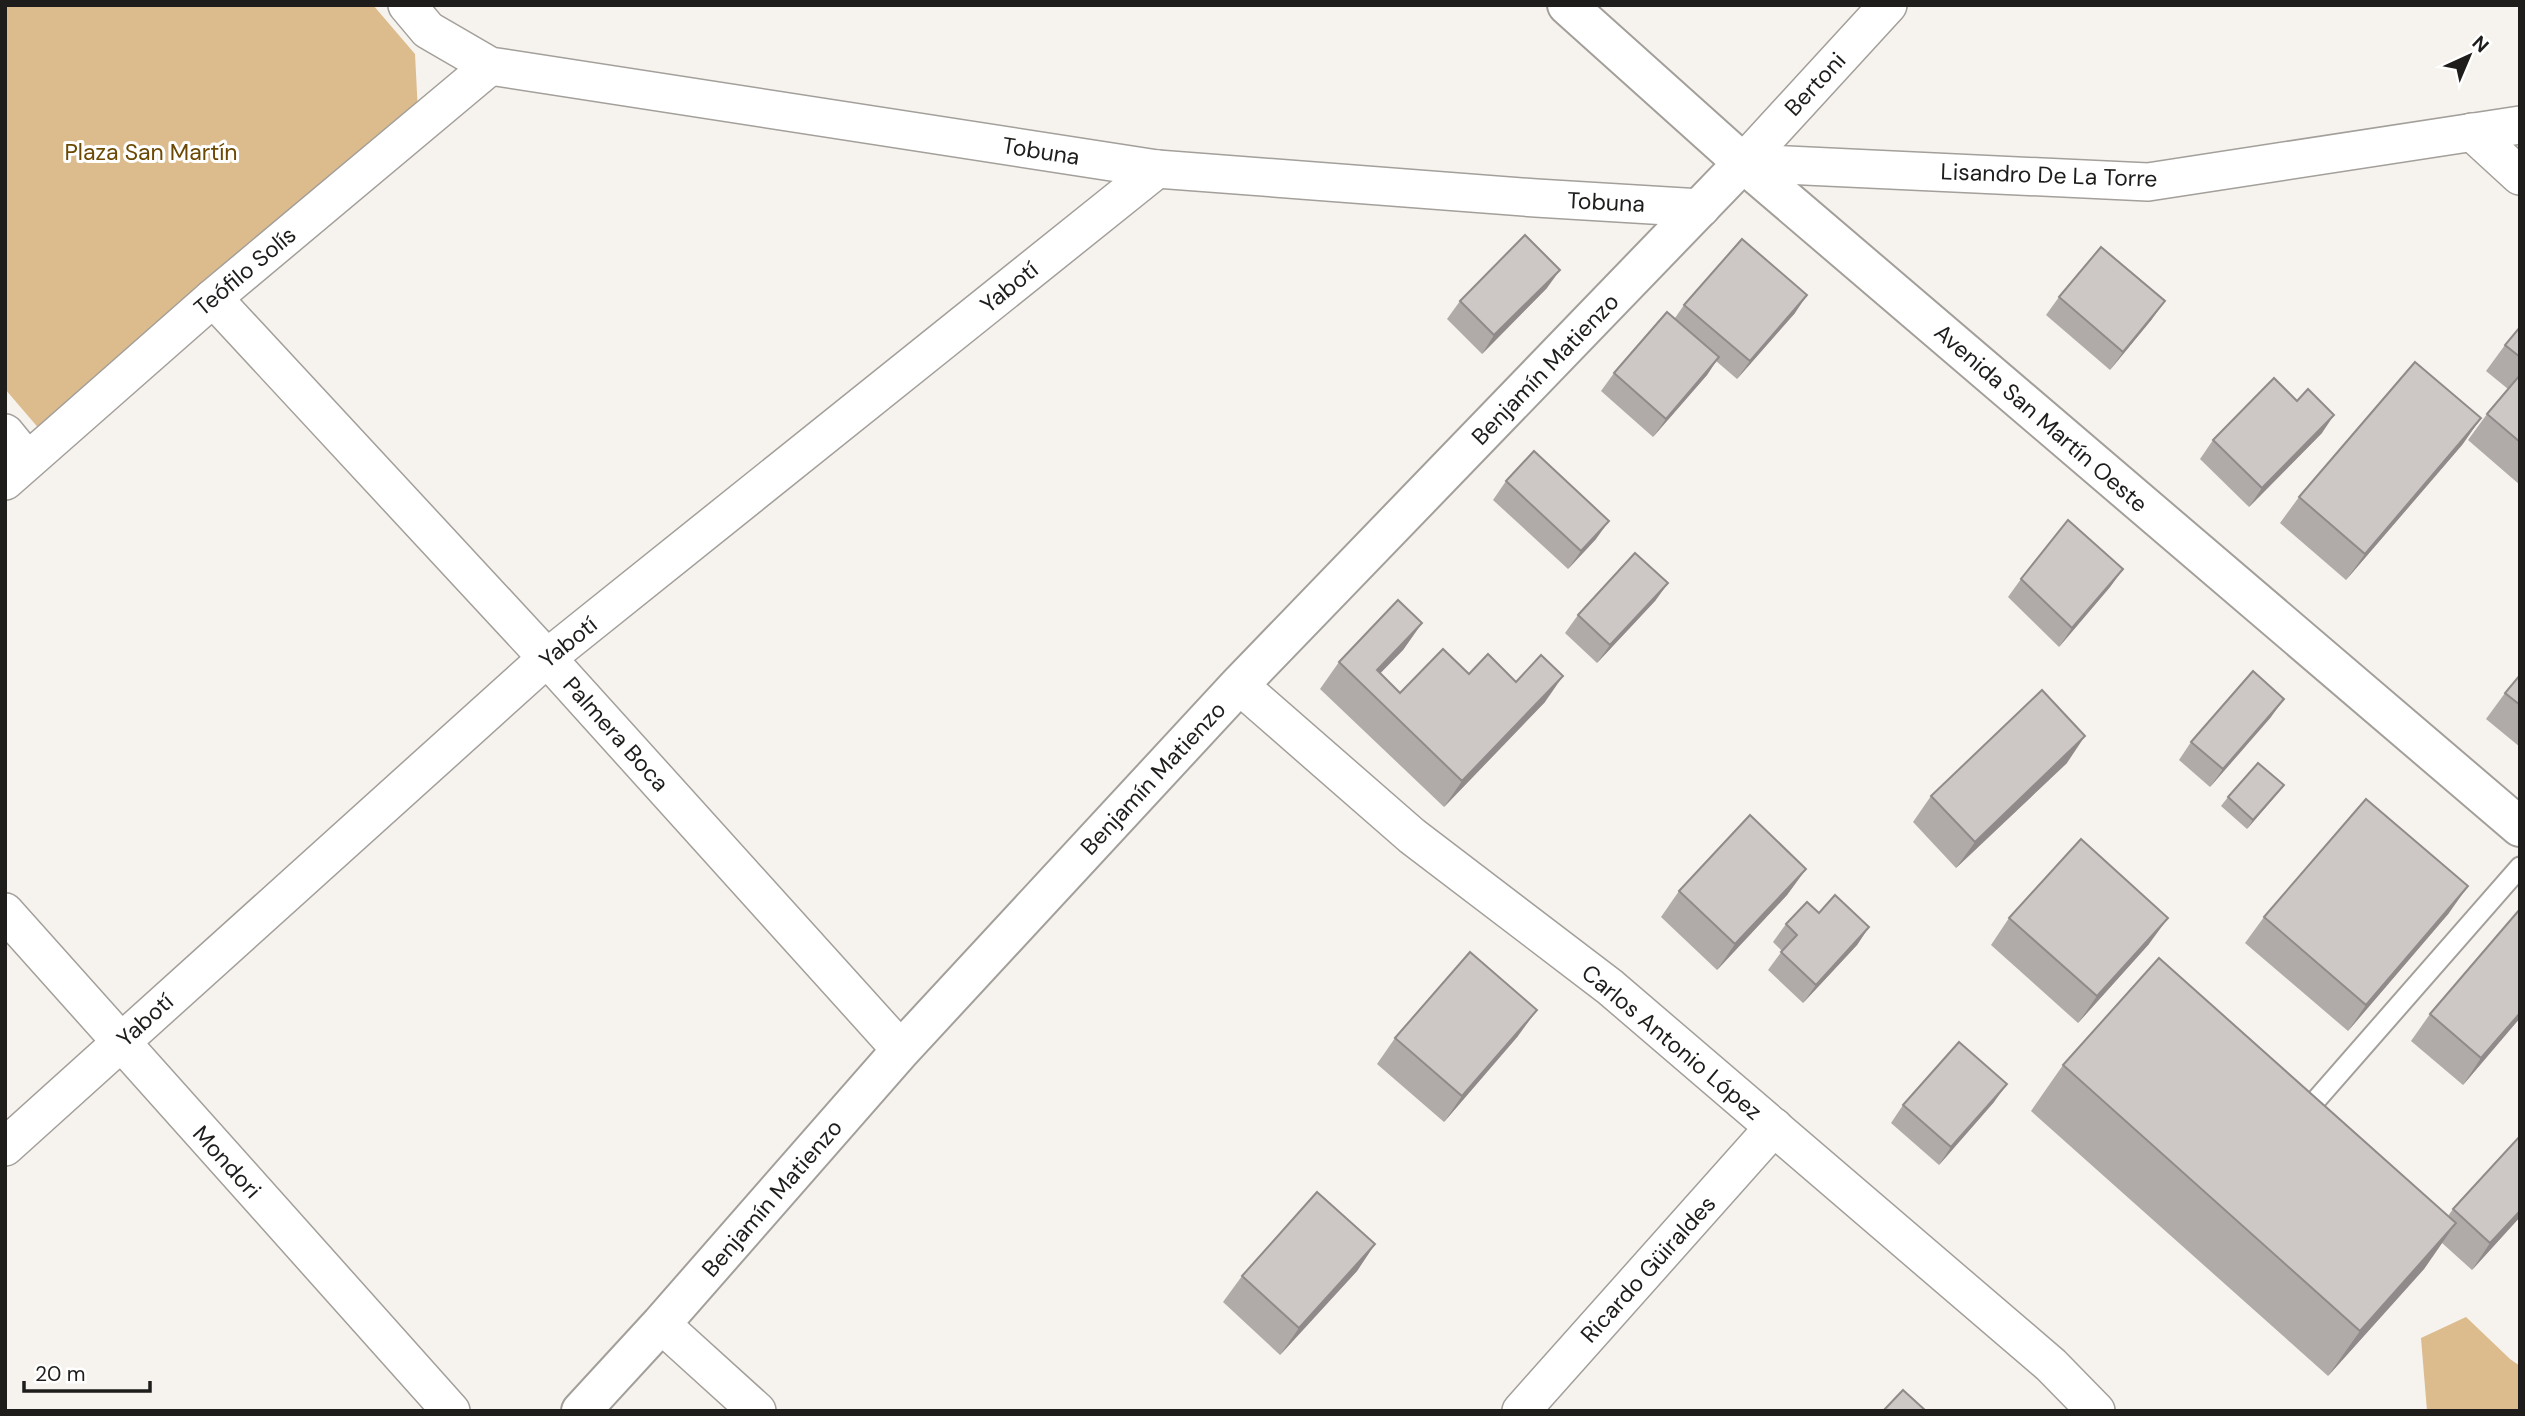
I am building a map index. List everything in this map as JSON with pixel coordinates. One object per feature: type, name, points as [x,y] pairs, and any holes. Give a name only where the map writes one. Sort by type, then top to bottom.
[{"type":"main road","name":"Avenida San Martín Oeste","points":[[1567,5],[1742,163],[2520,827]]},
{"type":"main road","name":"Benjamín Matienzo","points":[[581,1411],[661,1324],[901,1050],[1239,685],[1742,163]]},
{"type":"street","name":"Tobuna","points":[[407,5],[428,30],[490,66],[1157,169],[1701,208]]},
{"type":"street","name":"Bertoni","points":[[1742,163],[1888,5]]},
{"type":"street","name":"Teófilo Solís","points":[[13,458],[213,298],[490,66]]},
{"type":"street","name":"Lisandro De La Torre","points":[[1742,163],[2148,182],[2520,125]]},
{"type":"street","points":[[2472,132],[2520,176]]},
{"type":"street","name":"Yabotí","points":[[5,1147],[547,658],[1157,169]]},
{"type":"street","name":"Palmera Boca","points":[[213,298],[547,658],[901,1050]]},
{"type":"street","name":"Carlos Antonio López","points":[[1239,685],[1412,836],[1610,987],[2051,1365],[2096,1411]]},
{"type":"street","name":"Mondori","points":[[5,912],[451,1411]]},
{"type":"street","name":"Ricardo Güiraldes","points":[[1521,1411],[1774,1127]]},
{"type":"street","points":[[661,1324],[757,1411]]},
{"type":"lane","points":[[2303,1115],[2520,867]]},
{"type":"green space","name":"Plaza San Martín","points":[[5,5],[373,5],[415,54],[418,113],[47,438],[5,389]]},
{"type":"green space","points":[[2466,1317],[2520,1366],[2520,1411],[2427,1411],[2421,1338]]},
{"type":"building","points":[[1525,235],[1560,270],[1494,335],[1460,301]]},
{"type":"building","points":[[1742,239],[1807,295],[1750,361],[1684,305]]},
{"type":"building","points":[[2101,247],[2165,301],[2123,352],[2059,297]]},
{"type":"building","points":[[1667,312],[1719,357],[1666,419],[1614,373]]},
{"type":"building","points":[[2520,327],[2520,357],[2505,345]]},
{"type":"building","points":[[2415,362],[2481,418],[2365,554],[2299,497]]},
{"type":"building","points":[[2520,375],[2520,442],[2487,414]]},
{"type":"building","points":[[2274,378],[2297,401],[2308,389],[2334,415],[2262,488],[2213,440]]},
{"type":"building","points":[[1534,451],[1609,521],[1581,551],[1506,481]]},
{"type":"building","points":[[2068,520],[2123,569],[2072,628],[2021,579]]},
{"type":"building","points":[[1635,553],[1668,583],[1610,645],[1578,615]]},
{"type":"building","points":[[1398,600],[1422,623],[1377,670],[1400,693],[1443,649],[1469,674],[1488,654],[1516,682],[1541,655],[1563,676],[1462,781],[1339,662]]},
{"type":"building","points":[[2253,671],[2284,699],[2223,769],[2191,742]]},
{"type":"building","points":[[2520,675],[2520,705],[2505,693]]},
{"type":"building","points":[[2042,690],[2085,736],[1975,842],[1931,796]]},
{"type":"building","points":[[2258,763],[2284,785],[2253,820],[2228,797]]},
{"type":"building","points":[[2366,799],[2468,886],[2366,1005],[2264,917]]},
{"type":"building","points":[[1750,815],[1806,869],[1735,944],[1679,891]]},
{"type":"building","points":[[2081,839],[2168,918],[2097,996],[2009,918]]},
{"type":"building","points":[[1835,895],[1869,927],[1816,985],[1781,952],[1797,935],[1786,924],[1807,902],[1819,913]]},
{"type":"building","points":[[2520,909],[2520,1013],[2481,1058],[2430,1014]]},
{"type":"building","points":[[1470,952],[1537,1010],[1462,1096],[1395,1038]]},
{"type":"building","points":[[2159,958],[2456,1223],[2360,1331],[2063,1065]]},
{"type":"building","points":[[1959,1042],[2007,1084],[1951,1147],[1903,1105]]},
{"type":"building","points":[[2520,1136],[2520,1211],[2490,1243],[2453,1209]]},
{"type":"building","points":[[1317,1192],[1375,1244],[1299,1328],[1242,1276]]},
{"type":"building","points":[[1903,1390],[1926,1411],[1883,1411]]}]
